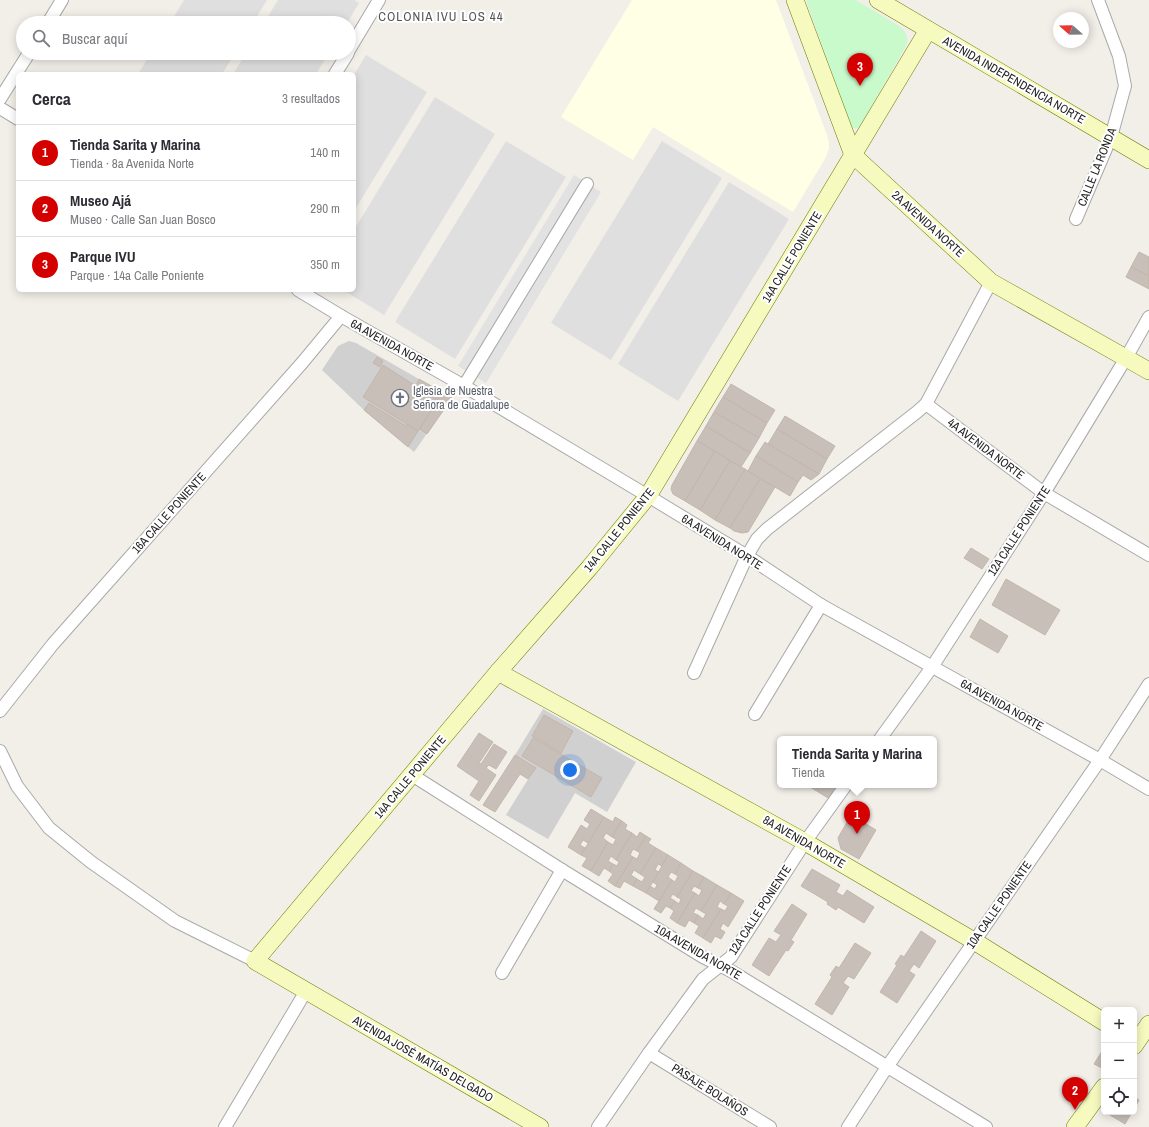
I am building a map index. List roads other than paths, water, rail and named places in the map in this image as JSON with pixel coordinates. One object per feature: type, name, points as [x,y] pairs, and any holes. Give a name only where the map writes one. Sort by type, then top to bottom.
[{"type":"street","points":[[52,16],[62,0]]},
{"type":"street","points":[[356,39],[379,0]]},
{"type":"street","name":"2A AVENIDA NORTE","points":[[795,0],[853,155],[991,282],[1149,371]]},
{"type":"street","name":"AVENIDA INDEPENDENCIA NORTE","points":[[878,0],[1149,160]]},
{"type":"street","name":"CALLE LA RONDA","points":[[1076,219],[1111,137],[1125,86],[1119,56],[1098,0]]},
{"type":"street","name":"14A CALLE PONIENTE","points":[[255,961],[498,672],[590,567],[648,496],[928,30]]},
{"type":"street","points":[[17,72],[25,60]]},
{"type":"street","points":[[336,72],[343,60]]},
{"type":"street","points":[[0,99],[16,74]]},
{"type":"street","points":[[0,108],[16,118]]},
{"type":"street","points":[[464,386],[587,184]]},
{"type":"street","points":[[694,673],[747,556],[758,539],[767,529],[926,404],[991,282]]},
{"type":"street","name":"6A AVENIDA NORTE","points":[[301,292],[464,386],[648,496],[747,556],[821,605],[1100,760],[1149,789]]},
{"type":"street","name":"16A CALLE PONIENTE","points":[[0,711],[53,644],[302,363],[341,316]]},
{"type":"street","name":"12A CALLE PONIENTE","points":[[882,736],[932,667],[1044,493],[1149,318]]},
{"type":"street","name":"4A AVENIDA NORTE","points":[[926,404],[1044,493],[1149,555]]},
{"type":"street","points":[[755,714],[821,605]]},
{"type":"street","name":"8A AVENIDA NORTE","points":[[498,672],[805,842],[974,941],[1101,1020]]},
{"type":"street","name":"10A CALLE PONIENTE","points":[[848,1127],[887,1067],[1100,760],[1149,684]]},
{"type":"street","points":[[0,751],[17,786],[49,828],[91,862],[175,921],[255,961]]},
{"type":"street","name":"10A AVENIDA NORTE","points":[[412,775],[703,957],[721,965],[986,1127]]},
{"type":"street","name":"12A CALLE PONIENTE","points":[[598,1127],[649,1053],[703,979],[731,957],[805,842],[844,788]]},
{"type":"street","points":[[502,973],[562,870]]},
{"type":"street","name":"AVENIDA JOSÉ MATÍAS DELGADO","points":[[255,961],[540,1127]]},
{"type":"street","points":[[225,1127],[306,991]]},
{"type":"street","points":[[1138,1044],[1149,1024]]},
{"type":"street","name":"PASAJE BOLAÑOS","points":[[649,1053],[770,1127]]},
{"type":"street","points":[[1075,1127],[1101,1091]]},
{"type":"place","name":"Parque IVU","points":[[860,86]]},
{"type":"place","name":"Iglesia de Nuestra Señora de Guadalupe","points":[[400,398]]},
{"type":"place","name":"Tienda Sarita y Marina","points":[[857,834]]},
{"type":"place","name":"Museo Ajá","points":[[1075,1110]]},
{"type":"district","name":"COLONIA IVU LOS 44","points":[[441,16]]}]
